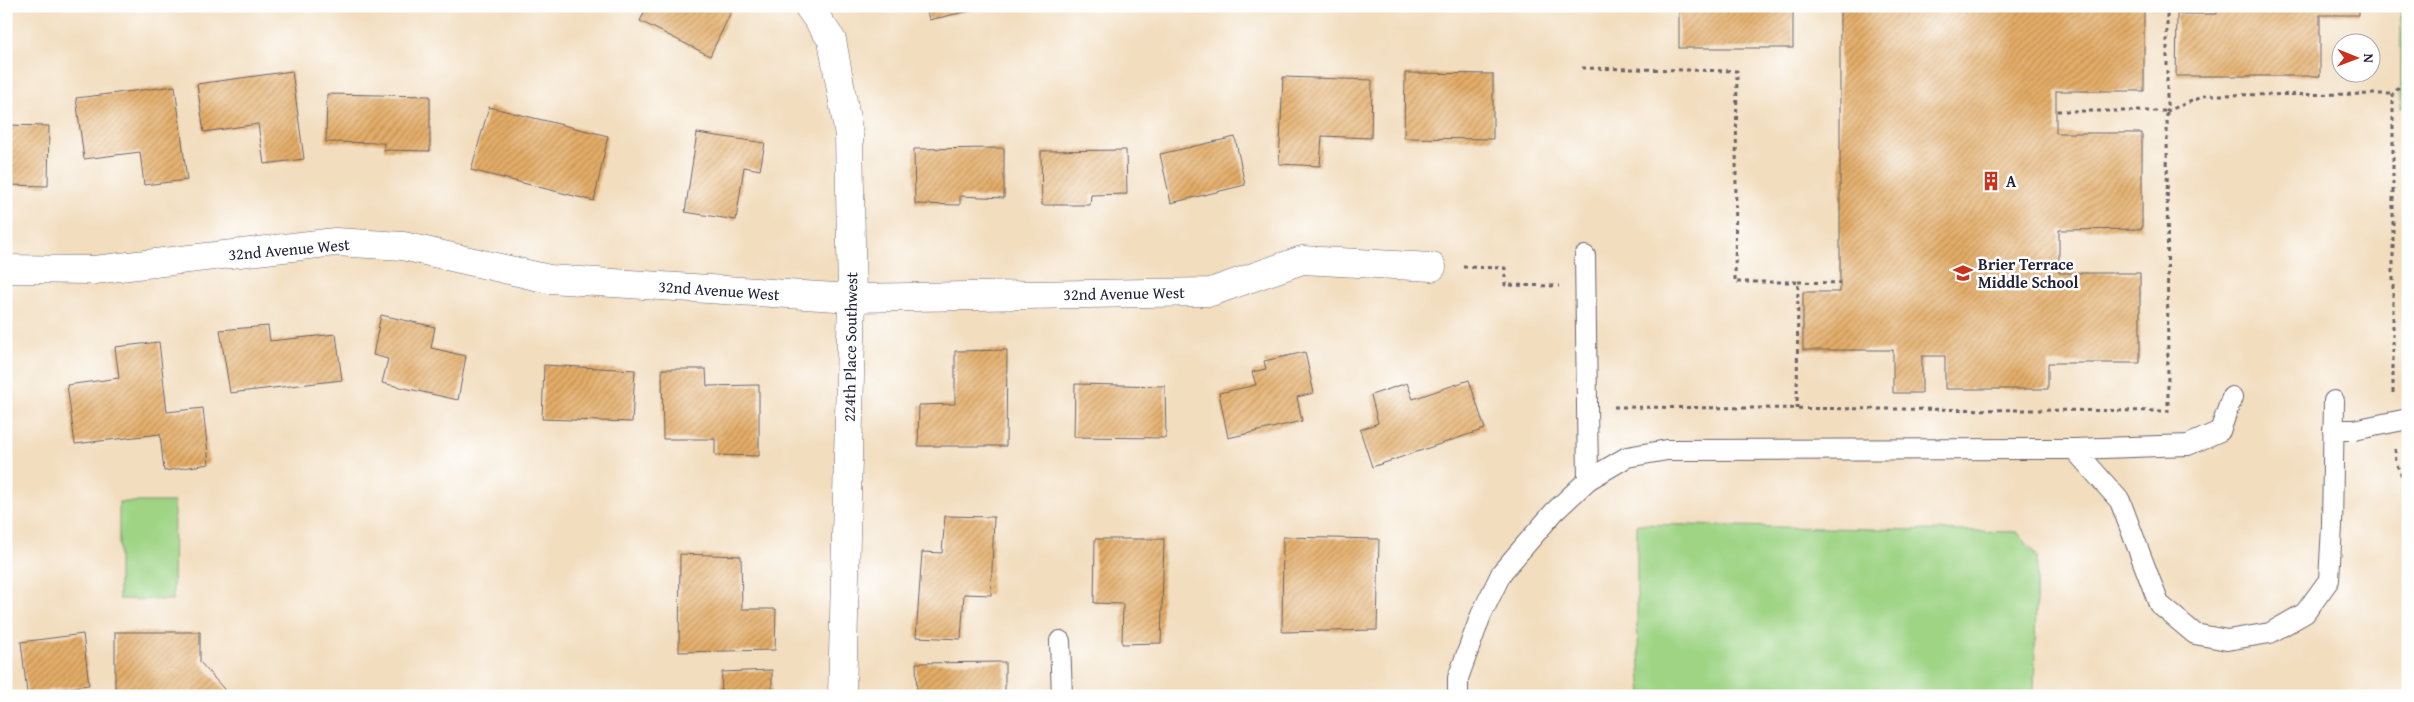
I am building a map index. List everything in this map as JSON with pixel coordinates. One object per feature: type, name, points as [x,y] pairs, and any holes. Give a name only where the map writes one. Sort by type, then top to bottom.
[{"type":"street","name":"224th Place Southwest","points":[[808,6],[832,40],[849,135],[852,298],[842,696]]},
{"type":"street","name":"32nd Avenue West","points":[[6,269],[94,270],[336,242],[403,246],[549,279],[852,298],[1211,292],[1302,260],[1432,267]]},
{"type":"lane","points":[[1585,256],[1588,480]]},
{"type":"lane","points":[[1458,696],[1458,678],[1481,615],[1502,572],[1554,512],[1588,480],[1628,457],[1667,450],[2074,449],[2188,445],[2220,431],[2232,397]]},
{"type":"lane","points":[[2074,449],[2120,501],[2160,604],[2196,634],[2227,640],[2270,633],[2305,613],[2329,580],[2334,401]]},
{"type":"lane","points":[[2333,430],[2354,430],[2400,421]]},
{"type":"lane","points":[[1060,641],[1062,696]]},
{"type":"path","points":[[1608,407],[2168,411],[2168,6]]},
{"type":"path","points":[[2405,6],[2405,80],[2393,94],[2400,421],[2396,463],[2408,489]]},
{"type":"path","points":[[1582,68],[1737,70],[1736,282],[1840,283]]},
{"type":"path","points":[[2056,112],[2167,111],[2207,94],[2393,94]]},
{"type":"path","points":[[1432,267],[1505,268],[1505,285],[1561,286]]},
{"type":"path","points":[[1797,408],[1798,282]]},
{"type":"green space","points":[[2401,6],[2408,6],[2408,107],[2401,108]]},
{"type":"green space","points":[[119,502],[174,502],[173,600],[119,599]]},
{"type":"green space","points":[[1637,524],[2017,532],[2037,556],[2034,696],[1642,696],[1637,626]]},
{"type":"building","points":[[647,6],[724,6],[732,10],[710,56],[640,21]]},
{"type":"building","points":[[926,6],[987,6],[987,7],[929,20]]},
{"type":"building","points":[[1679,6],[1793,6],[1793,48],[1679,48]]},
{"type":"building","name":"A","points":[[1840,6],[2144,6],[2144,91],[2056,91],[2056,133],[2142,133],[2142,229],[2059,230],[2059,273],[2140,273],[2140,363],[2048,363],[2048,389],[1945,389],[1945,356],[1922,356],[1922,393],[1893,393],[1893,350],[1803,350],[1803,292],[1840,292]]},
{"type":"building","points":[[2217,6],[2359,6],[2359,15],[2320,15],[2320,76],[2176,76],[2177,14],[2217,14]]},
{"type":"building","points":[[292,71],[304,159],[264,164],[258,124],[204,132],[197,84]]},
{"type":"building","points":[[1405,73],[1493,74],[1493,139],[1404,138]]},
{"type":"building","points":[[1283,77],[1372,80],[1371,138],[1322,136],[1320,166],[1279,164]]},
{"type":"building","points":[[175,86],[187,180],[144,185],[140,152],[84,159],[76,98]]},
{"type":"building","points":[[327,94],[430,96],[430,151],[384,150],[384,143],[326,142]]},
{"type":"building","points":[[489,107],[608,136],[594,201],[471,170]]},
{"type":"building","points":[[6,125],[49,126],[48,186],[6,185]]},
{"type":"building","points":[[697,133],[765,143],[760,170],[744,167],[736,220],[685,212]]},
{"type":"building","points":[[1235,137],[1245,185],[1171,203],[1160,154]]},
{"type":"building","points":[[1004,148],[1004,198],[960,196],[960,205],[915,204],[914,149]]},
{"type":"building","points":[[1126,150],[1127,194],[1091,195],[1090,205],[1042,205],[1041,151]]},
{"type":"building","points":[[381,315],[435,327],[431,348],[466,356],[458,400],[382,383],[388,359],[373,355]]},
{"type":"building","points":[[268,326],[270,341],[336,334],[342,380],[230,393],[220,330]]},
{"type":"building","points":[[159,342],[167,412],[203,408],[209,464],[164,471],[160,434],[75,444],[67,385],[119,378],[115,347]]},
{"type":"building","points":[[1007,350],[1006,446],[918,446],[919,405],[955,404],[955,351]]},
{"type":"building","points":[[1305,352],[1314,393],[1297,397],[1302,421],[1228,438],[1219,393],[1256,385],[1252,372],[1266,369],[1264,361]]},
{"type":"building","points":[[544,365],[635,370],[632,422],[542,419]]},
{"type":"building","points":[[662,369],[706,369],[707,386],[759,385],[759,456],[715,455],[715,439],[663,439]]},
{"type":"building","points":[[1469,380],[1485,429],[1372,467],[1360,430],[1378,423],[1371,395],[1407,383],[1413,399]]},
{"type":"building","points":[[1075,384],[1165,386],[1166,438],[1074,437]]},
{"type":"building","points":[[945,516],[994,517],[991,595],[964,594],[961,639],[916,637],[922,552],[942,553]]},
{"type":"building","points":[[1283,537],[1379,539],[1377,630],[1282,632]]},
{"type":"building","points":[[1095,539],[1164,539],[1161,643],[1122,644],[1123,604],[1094,603]]},
{"type":"building","points":[[680,554],[741,556],[742,609],[776,609],[775,650],[679,652]]},
{"type":"building","points":[[115,632],[200,632],[200,662],[230,696],[115,696]]},
{"type":"building","points":[[83,634],[89,685],[27,693],[21,642]]},
{"type":"building","points":[[1005,662],[1005,696],[917,696],[916,663]]},
{"type":"building","points":[[772,670],[772,696],[721,696],[722,672]]},
{"type":"place","name":"A","points":[[1991,181]]},
{"type":"place","name":"Brier Terrace Middle School","points":[[1963,273]]}]
